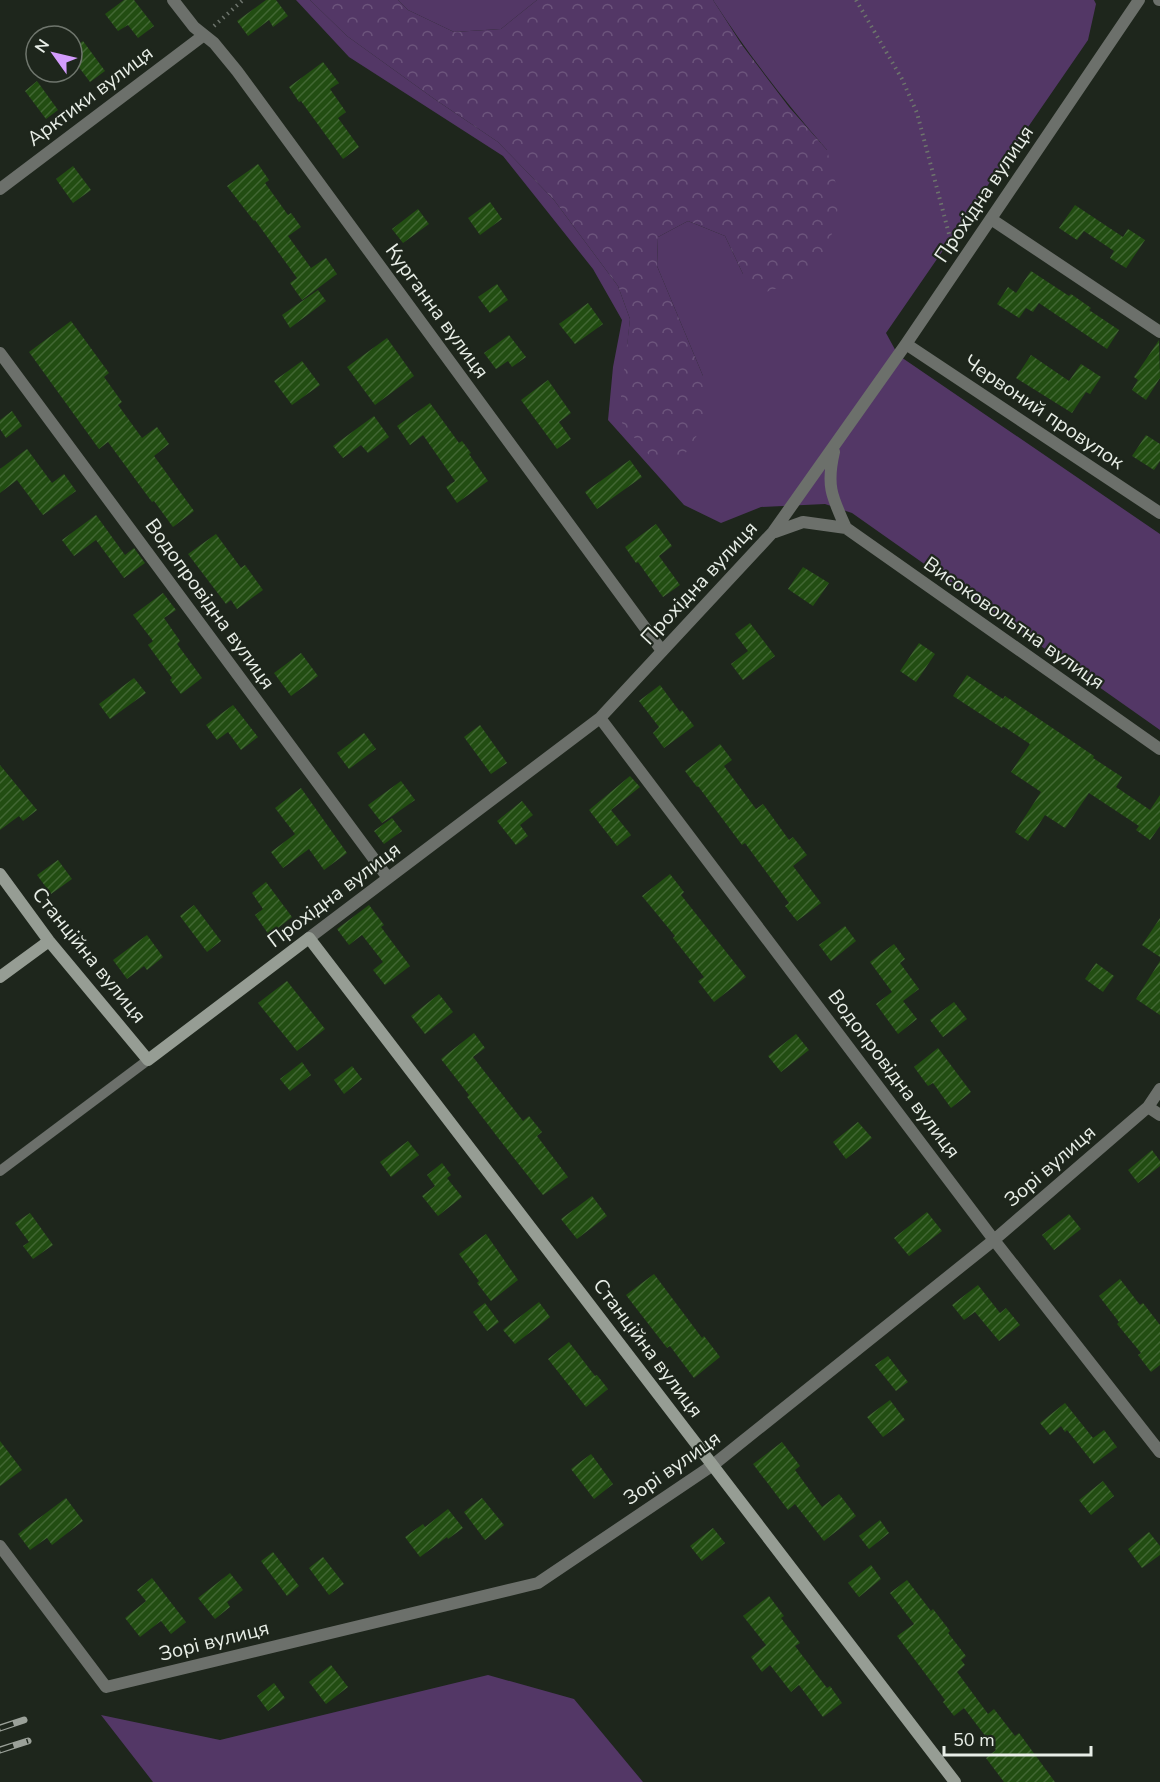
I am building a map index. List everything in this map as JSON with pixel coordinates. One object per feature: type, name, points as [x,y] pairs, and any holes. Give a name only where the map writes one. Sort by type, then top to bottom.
[{"type":"street","name":"Курганна вулиця","points":[[173,0],[194,27],[222,51],[662,651]]},
{"type":"street","name":"Прохідна вулиця","points":[[148,1060],[600,718],[774,532],[906,344],[1139,0]]},
{"type":"street","name":"Арктики вулиця","points":[[0,189],[204,34]]},
{"type":"street","points":[[991,219],[1160,332]]},
{"type":"street","name":"Червоний провулок","points":[[906,344],[1160,513]]},
{"type":"street","name":"Водопровідна вулиця","points":[[0,353],[388,878]]},
{"type":"street","points":[[836,446],[830,473],[833,498],[846,528]]},
{"type":"street","name":"Високовольтна вулиця","points":[[774,532],[803,522],[846,528],[1160,749]]},
{"type":"street","name":"Водопровідна вулиця","points":[[600,718],[994,1240],[1160,1452]]},
{"type":"street","name":"Станційна вулиця","points":[[0,874],[50,941],[148,1060]]},
{"type":"street","name":"Станційна вулиця","points":[[309,938],[955,1782]]},
{"type":"street","points":[[0,976],[50,941]]},
{"type":"street","name":"Зорі вулиця","points":[[0,1546],[106,1687],[538,1583],[713,1465],[994,1240],[1148,1107],[1160,1089]]},
{"type":"street","points":[[1148,1107],[1160,1115]]},
{"type":"lane","points":[[0,1171],[148,1060]]},
{"type":"path","points":[[204,34],[243,0]]},
{"type":"path","points":[[856,0],[902,79],[917,113],[958,267]]},
{"type":"green space","points":[[296,0],[310,0],[347,36],[498,142],[554,200],[618,286],[630,319],[627,348],[703,376],[657,266],[658,237],[688,221],[725,236],[743,274],[827,150],[767,77],[713,0],[1094,0],[1096,4],[1088,40],[886,333],[898,355],[1160,534],[1160,730],[852,513],[825,504],[761,507],[721,523],[684,505],[608,420],[613,367],[622,320],[593,269],[503,156],[349,57]]},
{"type":"green space","points":[[310,0],[398,0],[408,10],[454,32],[501,29],[537,0],[713,0],[742,45],[789,107],[827,150],[840,200],[829,245],[798,281],[766,292],[743,274],[725,236],[688,221],[658,237],[657,266],[703,376],[703,426],[685,454],[665,461],[649,455],[622,423],[621,397],[630,319],[618,286],[554,200],[498,142],[347,36]]},
{"type":"green space","points":[[398,0],[537,0],[501,29],[454,32],[408,10]]},
{"type":"green space","points":[[488,1675],[574,1699],[643,1782],[153,1782],[101,1715],[220,1740]]},
{"type":"building","points":[[124,0],[134,0],[154,26],[138,38],[128,25],[118,31],[105,14]]},
{"type":"building","points":[[266,0],[276,0],[288,16],[273,27],[269,20],[248,36],[237,21]]},
{"type":"building","points":[[84,42],[105,71],[90,82],[84,74]]},
{"type":"building","points":[[323,62],[339,83],[330,89],[346,112],[338,118],[359,147],[343,159],[289,87]]},
{"type":"building","points":[[33,84],[39,84],[58,110],[46,119],[25,91]]},
{"type":"building","points":[[258,164],[269,180],[265,183],[288,215],[291,213],[301,227],[288,236],[311,268],[326,258],[337,274],[302,300],[290,283],[297,278],[227,186]]},
{"type":"building","points":[[73,166],[91,190],[73,203],[56,179]]},
{"type":"building","points":[[490,202],[502,219],[480,235],[468,218]]},
{"type":"building","points":[[1075,205],[1123,237],[1128,229],[1145,240],[1126,268],[1110,258],[1114,251],[1084,231],[1077,240],[1059,228]]},
{"type":"building","points":[[418,209],[429,224],[403,243],[392,229]]},
{"type":"building","points":[[1031,271],[1069,296],[1071,294],[1091,308],[1089,310],[1119,330],[1107,349],[1039,303],[1033,312],[1026,308],[1019,318],[997,304],[1008,287],[1016,293]]},
{"type":"building","points":[[497,284],[508,300],[490,313],[478,297]]},
{"type":"building","points":[[318,290],[326,301],[290,328],[282,315]]},
{"type":"building","points":[[588,303],[603,324],[575,344],[559,324]]},
{"type":"building","points":[[71,321],[109,373],[104,377],[122,402],[118,405],[142,438],[157,427],[169,444],[154,456],[194,511],[173,527],[108,442],[99,449],[29,352]]},
{"type":"building","points":[[509,335],[526,357],[512,367],[508,361],[496,369],[484,353]]},
{"type":"building","points":[[387,338],[414,376],[375,405],[347,367]]},
{"type":"building","points":[[1159,340],[1160,378],[1146,400],[1132,390],[1138,380],[1134,377]]},
{"type":"building","points":[[1031,355],[1069,381],[1081,364],[1101,377],[1090,394],[1086,392],[1072,413],[1016,378]]},
{"type":"building","points":[[302,361],[320,385],[292,405],[274,381]]},
{"type":"building","points":[[548,380],[571,413],[559,422],[571,439],[557,449],[521,400]]},
{"type":"building","points":[[430,403],[459,443],[462,441],[471,453],[469,454],[488,481],[457,503],[446,487],[455,481],[423,435],[410,445],[397,426]]},
{"type":"building","points":[[12,411],[22,426],[6,438],[0,429],[0,420]]},
{"type":"building","points":[[374,416],[389,437],[368,453],[361,445],[343,458],[333,446]]},
{"type":"building","points":[[1146,435],[1160,444],[1160,461],[1154,470],[1132,456]]},
{"type":"building","points":[[27,449],[52,483],[64,474],[76,491],[43,515],[17,480],[0,493],[0,469]]},
{"type":"building","points":[[630,460],[642,477],[597,509],[585,492]]},
{"type":"building","points":[[96,515],[125,555],[134,548],[145,563],[124,578],[96,540],[74,556],[62,540]]},
{"type":"building","points":[[656,524],[672,546],[659,556],[680,585],[663,597],[625,547]]},
{"type":"building","points":[[216,534],[241,568],[245,565],[263,590],[237,609],[231,600],[226,604],[188,554]]},
{"type":"building","points":[[803,567],[829,583],[813,606],[788,589]]},
{"type":"building","points":[[163,593],[176,610],[164,618],[180,641],[177,644],[202,678],[181,694],[148,645],[153,641],[133,615]]},
{"type":"building","points":[[750,623],[775,656],[743,680],[731,664],[748,651],[735,634]]},
{"type":"building","points":[[919,643],[935,654],[916,682],[900,671]]},
{"type":"building","points":[[301,653],[318,676],[291,696],[274,673]]},
{"type":"building","points":[[967,675],[1003,699],[1005,696],[1094,756],[1093,758],[1122,777],[1116,787],[1150,810],[1160,795],[1160,826],[1150,840],[1136,830],[1139,826],[1089,793],[1065,828],[1045,815],[1028,841],[1015,832],[1041,792],[1011,772],[1030,744],[953,696]]},
{"type":"building","points":[[134,678],[146,693],[110,719],[99,704]]},
{"type":"building","points":[[660,685],[680,712],[682,710],[694,726],[664,748],[653,733],[659,727],[639,701]]},
{"type":"building","points":[[233,705],[258,737],[241,750],[228,732],[217,740],[206,725]]},
{"type":"building","points":[[480,725],[507,763],[491,774],[464,737]]},
{"type":"building","points":[[364,733],[376,749],[349,769],[337,753]]},
{"type":"building","points":[[720,744],[732,760],[724,766],[756,809],[763,804],[789,840],[793,837],[807,855],[793,866],[821,903],[797,921],[785,906],[789,903],[745,843],[742,845],[685,771]]},
{"type":"building","points":[[0,765],[37,810],[23,821],[19,816],[0,830]]},
{"type":"building","points":[[630,776],[640,787],[611,810],[631,835],[617,846],[589,810]]},
{"type":"building","points":[[401,781],[415,800],[382,823],[368,805]]},
{"type":"building","points":[[301,788],[347,853],[324,870],[309,849],[283,868],[271,852],[295,834],[275,808]]},
{"type":"building","points":[[522,801],[533,815],[520,825],[528,836],[516,845],[497,821]]},
{"type":"building","points":[[392,818],[402,831],[384,844],[374,831]]},
{"type":"building","points":[[58,860],[72,879],[51,894],[37,875]]},
{"type":"building","points":[[670,874],[684,892],[681,895],[746,977],[714,1002],[698,981],[704,977],[673,938],[675,936],[642,896]]},
{"type":"building","points":[[266,882],[292,917],[269,935],[255,915],[263,909],[252,893]]},
{"type":"building","points":[[194,905],[221,941],[207,952],[180,916]]},
{"type":"building","points":[[369,905],[384,925],[381,927],[410,966],[385,985],[373,970],[383,962],[362,935],[349,945],[337,929]]},
{"type":"building","points":[[1160,918],[1160,957],[1142,945]]},
{"type":"building","points":[[845,926],[856,941],[831,961],[819,945]]},
{"type":"building","points":[[147,935],[163,957],[147,970],[144,966],[127,979],[113,960]]},
{"type":"building","points":[[894,944],[905,959],[900,963],[919,989],[903,1001],[917,1019],[898,1034],[876,1004],[892,992],[870,962]]},
{"type":"building","points":[[1160,961],[1160,1015],[1136,999]]},
{"type":"building","points":[[1096,963],[1114,976],[1103,992],[1085,979]]},
{"type":"building","points":[[287,981],[325,1029],[297,1051],[258,1003]]},
{"type":"building","points":[[439,994],[453,1012],[425,1034],[411,1016]]},
{"type":"building","points":[[954,1002],[967,1019],[943,1037],[930,1020]]},
{"type":"building","points":[[474,1033],[485,1048],[473,1057],[523,1121],[529,1116],[542,1132],[537,1136],[568,1177],[543,1195],[467,1097],[469,1095],[441,1059]]},
{"type":"building","points":[[796,1034],[809,1050],[781,1072],[768,1056]]},
{"type":"building","points":[[938,1048],[971,1092],[951,1108],[933,1083],[928,1086],[914,1067]]},
{"type":"building","points":[[302,1062],[311,1075],[290,1091],[280,1079]]},
{"type":"building","points":[[352,1066],[362,1079],[344,1094],[334,1080]]},
{"type":"building","points":[[858,1122],[872,1138],[846,1159],[833,1142]]},
{"type":"building","points":[[408,1141],[419,1155],[391,1177],[380,1162]]},
{"type":"building","points":[[1152,1150],[1160,1161],[1160,1166],[1138,1183],[1128,1170]]},
{"type":"building","points":[[442,1163],[451,1175],[447,1178],[462,1197],[438,1216],[422,1196],[435,1186],[427,1175]]},
{"type":"building","points":[[592,1196],[607,1216],[577,1239],[561,1219]]},
{"type":"building","points":[[927,1212],[942,1231],[909,1256],[894,1238]]},
{"type":"building","points":[[30,1213],[53,1245],[33,1259],[23,1246],[29,1242],[15,1223]]},
{"type":"building","points":[[1069,1214],[1081,1229],[1054,1250],[1042,1235]]},
{"type":"building","points":[[486,1234],[518,1280],[491,1301],[459,1254]]},
{"type":"building","points":[[654,1274],[702,1338],[704,1336],[720,1357],[694,1378],[670,1346],[667,1348],[626,1295]]},
{"type":"building","points":[[1120,1279],[1140,1305],[1143,1303],[1160,1325],[1160,1365],[1151,1372],[1138,1355],[1141,1353],[1117,1324],[1119,1322],[1099,1296]]},
{"type":"building","points":[[978,1285],[1000,1313],[1006,1308],[1020,1325],[999,1341],[975,1312],[964,1320],[952,1305]]},
{"type":"building","points":[[539,1302],[550,1317],[515,1344],[503,1330]]},
{"type":"building","points":[[485,1303],[499,1322],[487,1331],[473,1312]]},
{"type":"building","points":[[569,1342],[608,1389],[586,1407],[548,1359]]},
{"type":"building","points":[[888,1356],[908,1382],[896,1391],[875,1365]]},
{"type":"building","points":[[890,1400],[905,1420],[883,1437],[867,1417]]},
{"type":"building","points":[[1065,1403],[1093,1438],[1104,1430],[1117,1447],[1094,1464],[1067,1430],[1065,1432],[1061,1426],[1050,1435],[1040,1423]]},
{"type":"building","points":[[0,1441],[22,1470],[0,1486]]},
{"type":"building","points":[[782,1442],[800,1466],[795,1470],[822,1507],[839,1494],[856,1516],[824,1541],[795,1504],[788,1510],[753,1464]]},
{"type":"building","points":[[591,1454],[613,1484],[594,1499],[571,1469]]},
{"type":"building","points":[[1103,1481],[1114,1496],[1091,1515],[1079,1500]]},
{"type":"building","points":[[66,1498],[83,1521],[52,1545],[47,1538],[30,1550],[18,1534]]},
{"type":"building","points":[[482,1498],[504,1525],[485,1540],[464,1512]]},
{"type":"building","points":[[448,1509],[463,1528],[420,1557],[405,1537],[423,1524],[425,1527]]},
{"type":"building","points":[[880,1520],[889,1533],[869,1549],[859,1536]]},
{"type":"building","points":[[713,1528],[725,1543],[702,1561],[690,1546]]},
{"type":"building","points":[[1149,1532],[1160,1546],[1160,1555],[1142,1568],[1128,1549]]},
{"type":"building","points":[[273,1552],[299,1586],[287,1596],[261,1561]]},
{"type":"building","points":[[323,1557],[344,1584],[329,1595],[309,1568]]},
{"type":"building","points":[[871,1565],[881,1579],[859,1597],[848,1583]]},
{"type":"building","points":[[230,1573],[243,1590],[227,1602],[230,1607],[215,1619],[198,1598]]},
{"type":"building","points":[[152,1578],[186,1622],[171,1634],[161,1621],[140,1637],[125,1618],[146,1601],[137,1590]]},
{"type":"building","points":[[907,1580],[931,1611],[933,1609],[966,1656],[961,1660],[965,1665],[957,1672],[988,1714],[994,1709],[1015,1736],[1019,1733],[1055,1782],[1004,1782],[986,1758],[996,1750],[964,1708],[954,1716],[943,1702],[945,1700],[897,1636],[914,1624],[890,1593]]},
{"type":"building","points":[[769,1596],[784,1616],[781,1618],[800,1643],[795,1646],[827,1688],[830,1686],[842,1703],[823,1717],[799,1685],[791,1692],[770,1665],[762,1672],[751,1657],[766,1645],[743,1616]]},
{"type":"building","points":[[331,1665],[348,1687],[326,1704],[309,1682]]},
{"type":"building","points":[[274,1683],[285,1698],[268,1711],[257,1696]]},
{"type":"railway","points":[[0,1728],[24,1720]]},
{"type":"railway","points":[[0,1750],[28,1741]]}]
